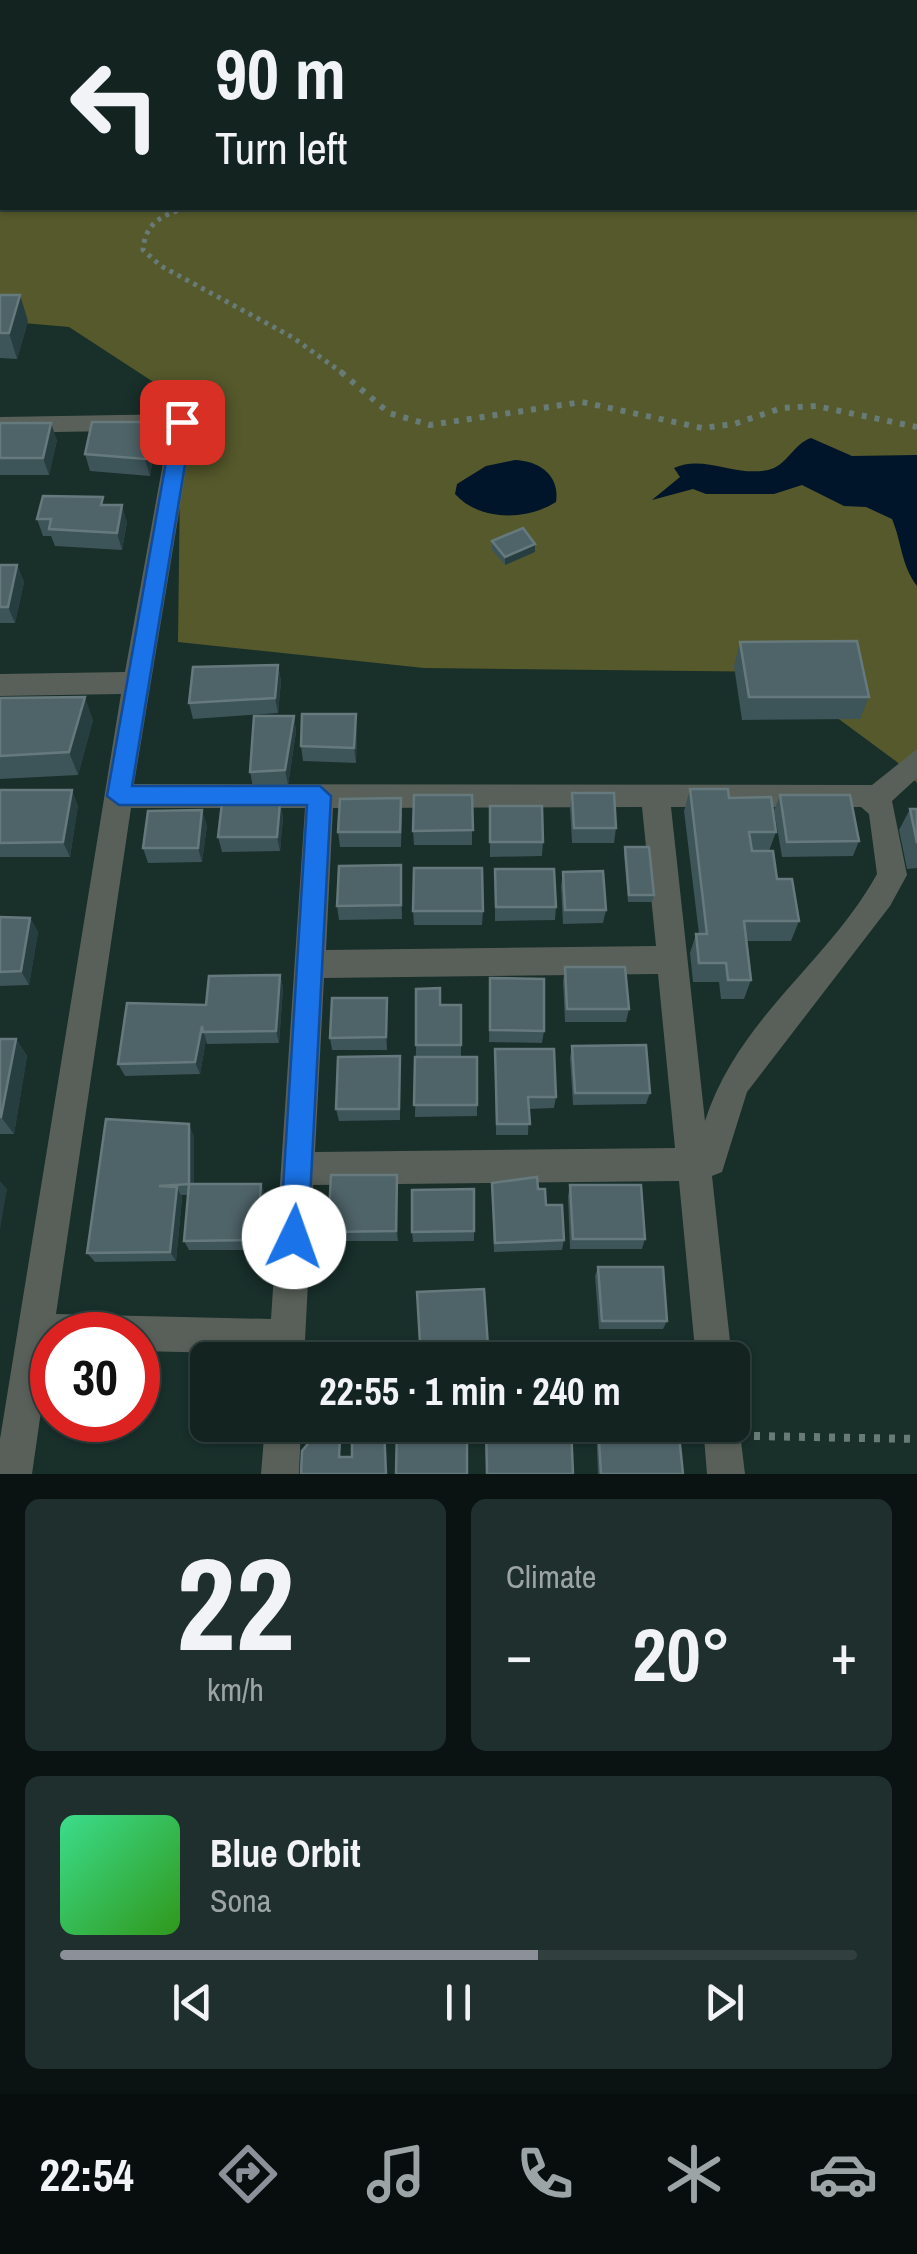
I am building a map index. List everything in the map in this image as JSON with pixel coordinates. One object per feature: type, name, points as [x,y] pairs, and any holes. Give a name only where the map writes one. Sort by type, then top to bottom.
[{"type":"street","points":[[0,425],[182,422],[136,683],[39,1312]]},
{"type":"street","points":[[0,685],[136,683]]},
{"type":"street","points":[[874,801],[917,761]]},
{"type":"street","points":[[655,794],[712,1342]]},
{"type":"street","points":[[119,796],[867,795],[882,809],[892,875],[880,897],[733,1084],[710,1160],[694,1164],[298,1170]]},
{"type":"street","points":[[287,1342],[320,796]]},
{"type":"street","points":[[310,964],[672,960]]},
{"type":"street","points":[[160,1340],[190,1342]]},
{"type":"street","points":[[13,1474],[30,1368]]},
{"type":"street","points":[[280,1474],[281,1442]]},
{"type":"street","points":[[723,1442],[726,1474]]},
{"type":"path","points":[[180,210],[152,220],[143,234],[144,250],[160,266],[332,364],[374,401],[410,422],[471,421],[539,404],[582,400],[628,406],[698,428],[730,428],[782,408],[868,413],[917,427]]},
{"type":"path","points":[[750,1431],[917,1439]]},
{"type":"green space","points":[[0,210],[917,210],[917,783],[897,762],[775,672],[424,668],[178,642],[181,400],[69,327],[0,321]]},
{"type":"water","points":[[811,438],[852,456],[917,455],[917,586],[892,519],[866,507],[844,506],[802,485],[774,494],[706,494],[693,489],[652,500],[680,477],[674,468],[696,463],[743,471],[768,470]]},
{"type":"water","points":[[515,460],[533,463],[546,472],[555,485],[556,502],[531,513],[503,515],[477,509],[455,494],[457,484],[486,466]]},
{"type":"building","points":[[0,295],[20,295],[9,333],[0,333]]},
{"type":"building","points":[[92,422],[152,422],[145,459],[85,454]]},
{"type":"building","points":[[0,423],[51,423],[43,458],[0,458]]},
{"type":"building","points":[[43,496],[103,497],[101,505],[122,505],[117,533],[49,529],[51,519],[37,519]]},
{"type":"building","points":[[523,528],[535,544],[505,557],[492,541]]},
{"type":"building","points":[[0,565],[17,565],[8,607],[0,607]]},
{"type":"building","points":[[857,641],[869,697],[749,697],[740,642]]},
{"type":"building","points":[[278,665],[275,698],[189,703],[193,667]]},
{"type":"building","points":[[85,697],[69,752],[0,756],[0,698]]},
{"type":"building","points":[[302,714],[356,714],[354,748],[301,746]]},
{"type":"building","points":[[254,716],[294,716],[285,770],[250,772]]},
{"type":"building","points":[[690,789],[728,789],[729,798],[771,797],[776,832],[749,832],[752,851],[773,851],[777,879],[792,879],[799,921],[744,921],[751,980],[728,980],[726,963],[699,963],[696,934],[707,934]]},
{"type":"building","points":[[0,790],[72,790],[63,842],[0,843]]},
{"type":"building","points":[[572,793],[614,793],[616,828],[574,828]]},
{"type":"building","points":[[414,795],[472,795],[473,830],[413,831]]},
{"type":"building","points":[[780,795],[850,795],[859,841],[787,842]]},
{"type":"building","points":[[401,798],[400,832],[338,832],[340,799]]},
{"type":"building","points":[[222,803],[280,803],[277,837],[218,837]]},
{"type":"building","points":[[490,806],[542,806],[543,842],[490,842]]},
{"type":"building","points":[[910,809],[917,809],[917,843]]},
{"type":"building","points":[[202,810],[198,848],[143,848],[148,811]]},
{"type":"building","points":[[625,847],[649,847],[654,895],[629,895]]},
{"type":"building","points":[[401,865],[401,905],[337,906],[339,866]]},
{"type":"building","points":[[414,868],[482,868],[483,911],[413,911]]},
{"type":"building","points":[[495,869],[554,869],[556,907],[496,907]]},
{"type":"building","points":[[603,871],[606,910],[565,910],[563,872]]},
{"type":"building","points":[[0,917],[30,918],[21,971],[0,972]]},
{"type":"building","points":[[565,967],[625,967],[629,1009],[567,1009]]},
{"type":"building","points":[[280,975],[276,1031],[203,1032],[202,1026],[195,1062],[118,1064],[127,1003],[206,1005],[209,976]]},
{"type":"building","points":[[490,978],[544,979],[544,1031],[490,1030]]},
{"type":"building","points":[[440,988],[440,1005],[461,1005],[461,1045],[416,1045],[416,989]]},
{"type":"building","points":[[332,998],[387,998],[386,1037],[330,1038]]},
{"type":"building","points":[[0,1039],[16,1039],[1,1117],[0,1117]]},
{"type":"building","points":[[646,1045],[650,1093],[575,1093],[572,1046]]},
{"type":"building","points":[[495,1049],[554,1049],[556,1097],[528,1097],[530,1124],[497,1124]]},
{"type":"building","points":[[400,1056],[399,1109],[336,1109],[338,1057]]},
{"type":"building","points":[[415,1057],[477,1057],[477,1105],[414,1105]]},
{"type":"building","points":[[106,1119],[189,1124],[189,1184],[159,1186],[177,1187],[170,1252],[87,1253]]},
{"type":"building","points":[[331,1175],[397,1175],[396,1231],[328,1232]]},
{"type":"building","points":[[537,1177],[538,1189],[545,1189],[546,1205],[562,1205],[564,1240],[495,1243],[492,1183]]},
{"type":"building","points":[[189,1184],[261,1184],[257,1240],[184,1241]]},
{"type":"building","points":[[570,1185],[641,1185],[645,1239],[573,1239]]},
{"type":"building","points":[[474,1189],[474,1231],[412,1232],[412,1190]]},
{"type":"building","points":[[598,1267],[663,1267],[667,1321],[602,1321]]},
{"type":"building","points":[[484,1289],[488,1342],[420,1342],[417,1292]]},
{"type":"building","points":[[309,1442],[340,1442],[339,1457],[352,1457],[352,1442],[385,1442],[386,1474],[301,1474],[302,1451]]},
{"type":"building","points":[[397,1442],[467,1442],[467,1474],[396,1474]]},
{"type":"building","points":[[486,1442],[572,1442],[573,1474],[487,1474]]},
{"type":"building","points":[[599,1442],[680,1442],[683,1474],[601,1474]]},
{"type":"route","points":[[182,422],[119,796],[320,796],[294,1237]]}]
